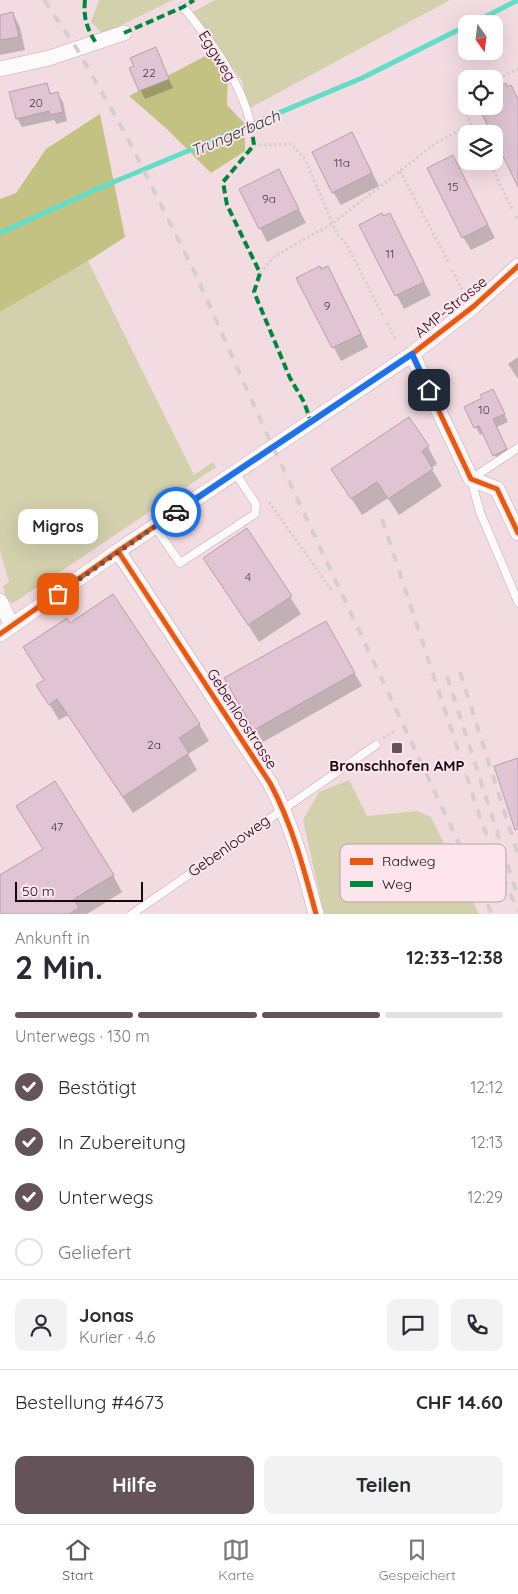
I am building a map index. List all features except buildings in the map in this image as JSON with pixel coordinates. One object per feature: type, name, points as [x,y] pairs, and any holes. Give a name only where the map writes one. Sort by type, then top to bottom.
[{"type":"street","points":[[0,69],[49,58],[124,33]]},
{"type":"street","name":"AMP-Strasse","points":[[6,630],[118,552],[412,354],[474,306],[518,266]]},
{"type":"street","points":[[412,354],[471,479],[497,490],[518,533]]},
{"type":"street","name":"Gebenloostrasse","points":[[118,552],[270,783],[283,808],[316,914]]},
{"type":"street","points":[[0,601],[6,630]]},
{"type":"lane","name":"Eggweg","points":[[183,7],[206,34],[227,69],[247,108],[251,125]]},
{"type":"lane","points":[[518,448],[471,479],[480,512],[518,602]]},
{"type":"lane","points":[[155,527],[180,563],[255,514],[256,504],[235,473]]},
{"type":"lane","name":"Gebenlooweg","points":[[132,914],[376,745]]},
{"type":"path","points":[[503,76],[518,69]]},
{"type":"path","points":[[260,273],[275,256],[333,223],[436,143],[471,124],[467,115]]},
{"type":"path","points":[[254,145],[291,144],[305,159],[337,234],[347,245],[383,316]]},
{"type":"path","points":[[400,170],[449,263]]},
{"type":"path","points":[[493,170],[512,209]]},
{"type":"path","points":[[516,216],[518,220]]},
{"type":"path","points":[[452,270],[462,289]]},
{"type":"path","points":[[387,323],[396,340]]},
{"type":"path","points":[[266,498],[332,591]]},
{"type":"shaded area","points":[[99,0],[173,0],[103,34],[91,22]]},
{"type":"shaded area","points":[[215,0],[450,0],[248,109],[242,81],[191,13]]},
{"type":"shaded area","points":[[213,52],[228,70],[227,105],[245,124],[245,151],[211,173],[167,129],[129,96]]},
{"type":"shaded area","points":[[100,114],[125,237],[88,261],[0,312],[0,199],[16,193],[46,149]]},
{"type":"shaded area","points":[[88,261],[194,475],[213,462],[216,467],[12,603],[7,599],[3,587],[9,582],[0,551],[0,312]]},
{"type":"shaded area","points":[[349,780],[367,816],[417,811],[431,817],[444,844],[340,844],[340,902],[473,902],[479,914],[324,914],[303,820],[319,792]]},
{"type":"waterway","name":"Trungerbach","points":[[489,15],[518,0]]},
{"type":"waterway","name":"Trungerbach","points":[[0,233],[97,189],[362,78],[458,30]]},
{"type":"railway","points":[[44,0],[77,49],[126,135],[195,273],[265,430],[459,844]]},
{"type":"railway","points":[[382,519],[490,844]]},
{"type":"railway","points":[[460,672],[518,855]]},
{"type":"railway","points":[[447,676],[501,844]]},
{"type":"railway","points":[[506,860],[518,897]]},
{"type":"railway","points":[[506,884],[518,911]]},
{"type":"railway","points":[[486,902],[492,914]]},
{"type":"marked path","points":[[85,0],[86,23],[96,43]]},
{"type":"marked path","points":[[124,33],[183,7],[194,0]]},
{"type":"marked path","points":[[251,125],[254,145],[223,182],[227,205],[260,273],[254,292],[290,378],[304,402],[311,422]]},
{"type":"cycle path","points":[[0,634],[118,551],[412,354],[474,306],[518,266]]},
{"type":"cycle path","points":[[412,354],[471,479],[497,489],[518,533]]},
{"type":"cycle path","points":[[118,551],[270,783],[291,831],[316,914]]},
{"type":"way so far","points":[[58,594],[176,512]]},
{"type":"place","name":"Migros","points":[[58,594]]},
{"type":"place","name":"Bronschhofen AMP","points":[[397,748]]},
{"type":"route","points":[[176,512],[412,354],[429,390]]}]
